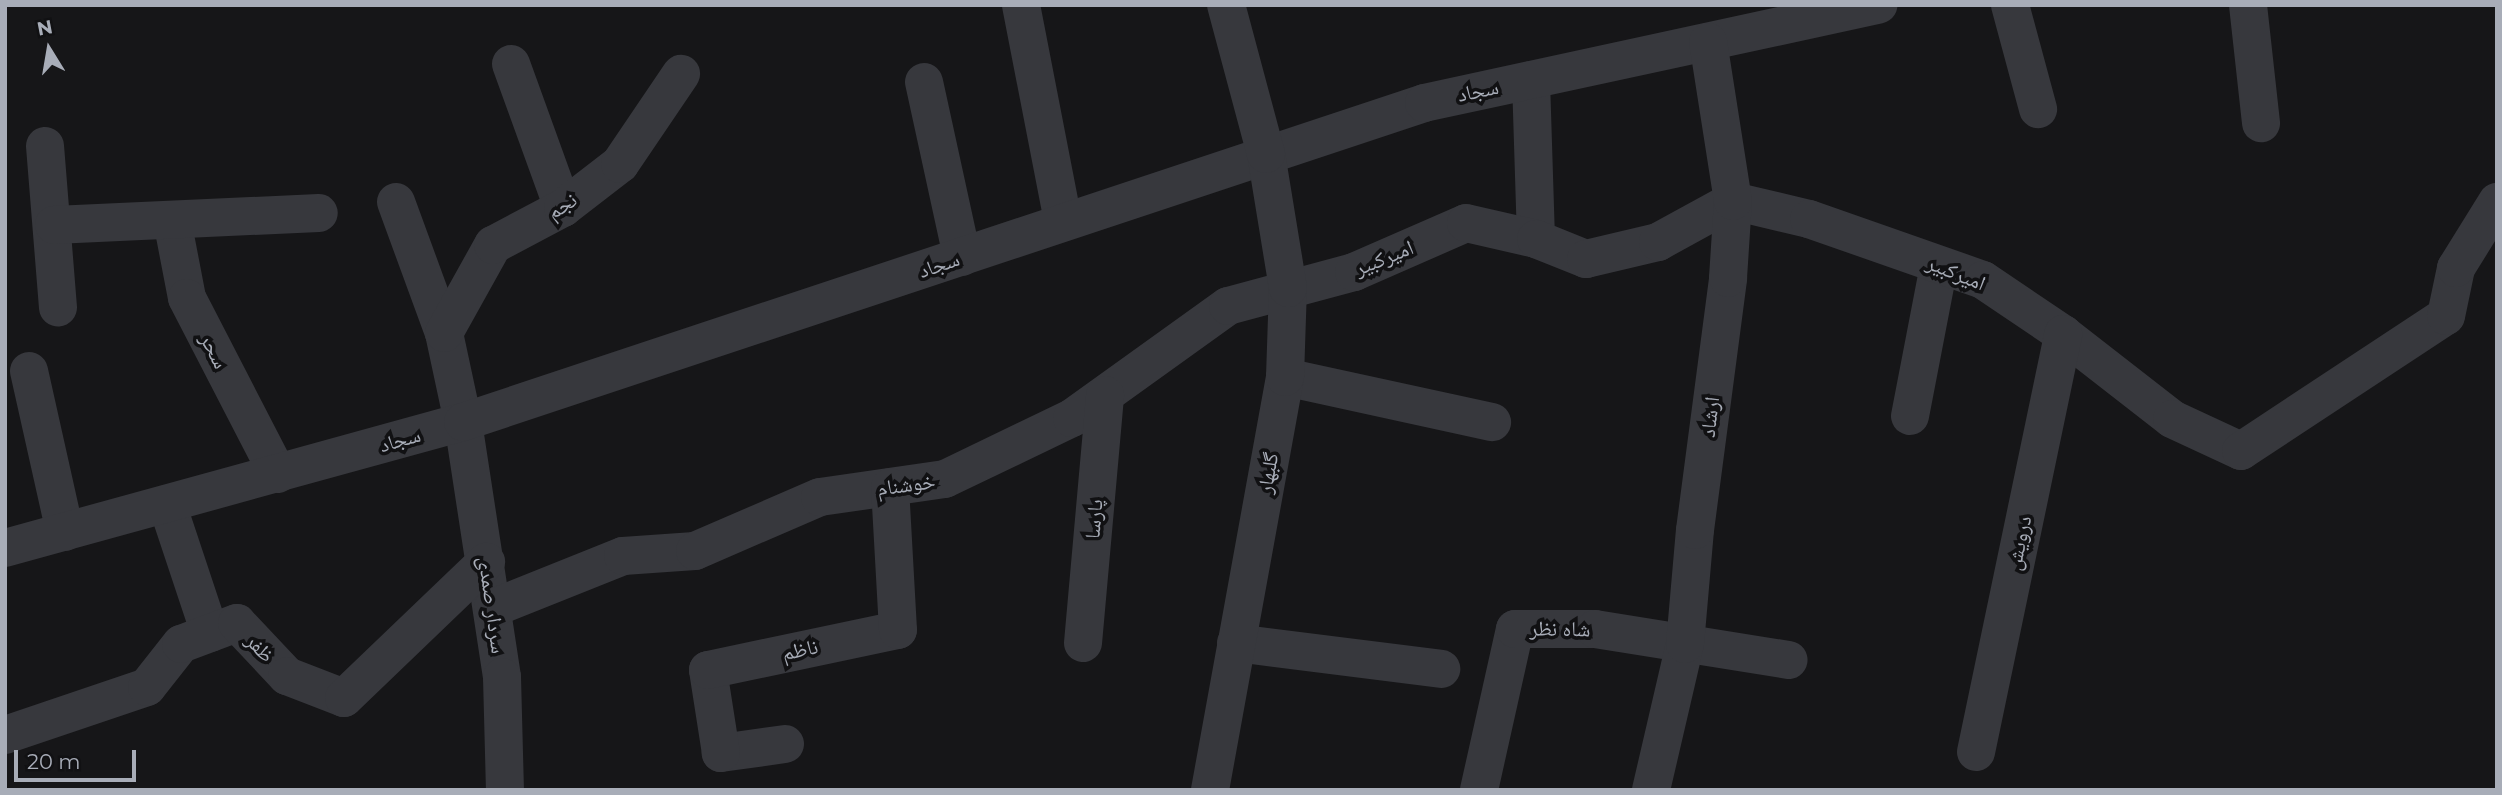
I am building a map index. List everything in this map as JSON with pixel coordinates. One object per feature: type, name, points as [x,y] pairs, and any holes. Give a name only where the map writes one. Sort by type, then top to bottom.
[{"type":"street","points":[[1021,5],[1063,221]]},
{"type":"street","name":"گلبهار","points":[[1210,790],[1285,377],[1288,288],[1266,154],[1226,5]]},
{"type":"street","name":"سجاد","points":[[5,548],[463,422],[1424,103],[1708,42],[1757,18],[1879,5]]},
{"type":"street","points":[[2010,5],[2039,109]]},
{"type":"street","points":[[2248,5],[2261,122]]},
{"type":"street","name":"ارشاد","points":[[1651,790],[1685,644],[1733,201],[1708,42]]},
{"type":"street","points":[[511,64],[562,208]]},
{"type":"street","name":"نجم","points":[[444,333],[493,245],[562,208],[620,164],[681,74]]},
{"type":"street","points":[[1531,80],[1536,239]]},
{"type":"street","points":[[924,82],[962,257]]},
{"type":"street","points":[[45,146],[54,225],[58,307]]},
{"type":"street","name":"امیرکبیر","points":[[1288,288],[1354,272],[1466,223],[1536,239],[1586,259],[1658,242],[1733,201],[1809,219],[1983,281],[2063,334],[2172,419],[2241,450],[2446,316],[2456,268],[2497,202]]},
{"type":"street","name":"سردار صمدی","points":[[396,202],[444,333],[463,422],[494,608],[502,677],[505,790]]},
{"type":"street","points":[[54,225],[319,213]]},
{"type":"street","name":"سحر","points":[[172,220],[187,298],[278,474]]},
{"type":"street","points":[[1910,416],[1939,265]]},
{"type":"street","name":"خوشنام","points":[[494,608],[623,556],[695,551],[820,497],[945,479],[1072,418],[1228,306],[1288,288]]},
{"type":"street","name":"درویش","points":[[1976,752],[2063,334]]},
{"type":"street","points":[[29,371],[65,532]]},
{"type":"street","points":[[1285,377],[1492,422]]},
{"type":"street","name":"پارسا","points":[[1083,643],[1105,395]]},
{"type":"street","name":"ناظم","points":[[785,744],[721,753],[708,670],[898,630],[890,487]]},
{"type":"street","points":[[167,504],[210,633]]},
{"type":"street","name":"ظفر","points":[[5,735],[147,687],[181,644],[237,623],[287,676],[344,698],[486,562]]},
{"type":"street","name":"شاه نظر","points":[[1479,790],[1515,629],[1595,629],[1685,644]]},
{"type":"street","points":[[1236,643],[1441,668]]},
{"type":"street","points":[[1685,644],[1789,660]]}]
